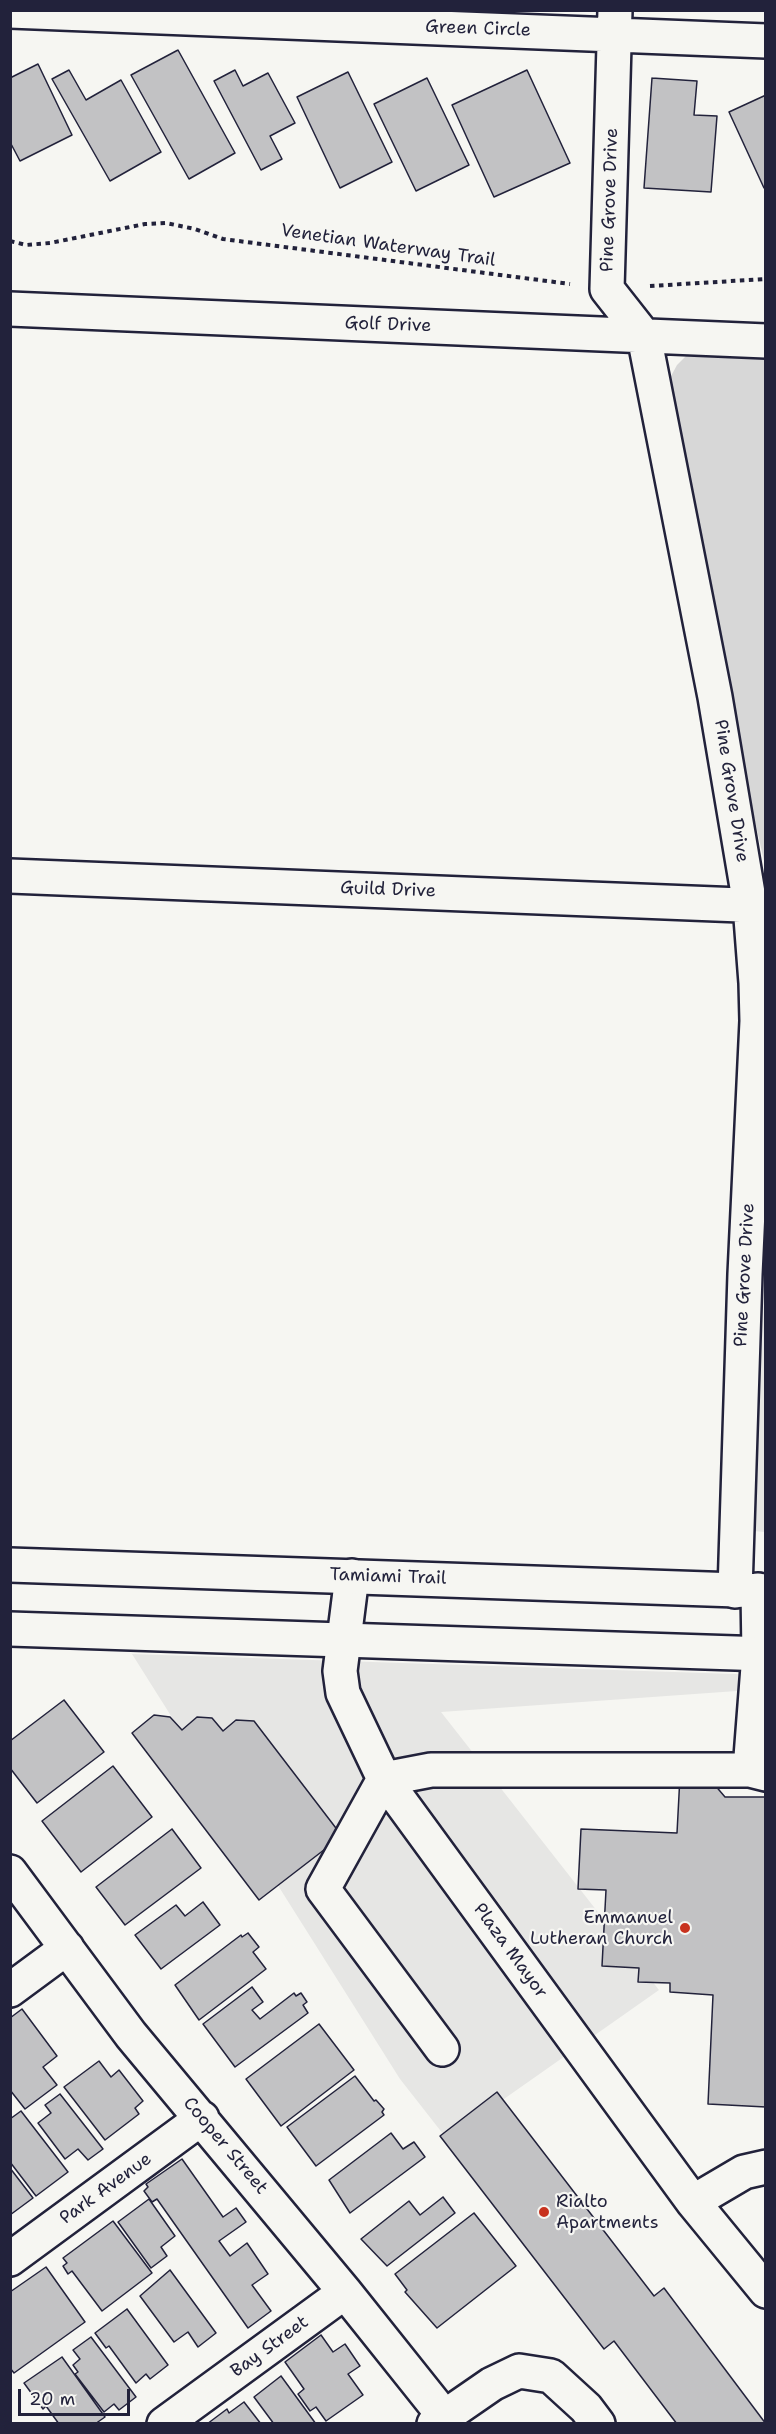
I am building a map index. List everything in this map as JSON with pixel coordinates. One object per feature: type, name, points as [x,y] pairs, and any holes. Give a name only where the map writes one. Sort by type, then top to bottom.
[{"type":"street","name":"Green Circle","points":[[10,10],[615,23],[765,41]]},
{"type":"street","name":"Pine Grove Drive","points":[[615,23],[607,289],[644,336],[758,906],[757,1021],[741,1381],[753,1591],[762,1654],[758,1772]]},
{"type":"street","name":"Golf Drive","points":[[10,309],[765,340]]},
{"type":"street","name":"Guild Drive","points":[[10,876],[758,906]]},
{"type":"street","name":"Tamiami Trail","points":[[10,1565],[753,1591]]},
{"type":"street","name":"Plaza Mayor","points":[[352,1576],[340,1671],[343,1693],[384,1779],[693,2202],[763,2286]]},
{"type":"street","points":[[10,1629],[762,1654]]},
{"type":"street","points":[[442,2049],[322,1889],[384,1779],[431,1770],[758,1772]]},
{"type":"street","name":"Cooper Street","points":[[10,1872],[131,2035],[345,2292],[439,2420]]},
{"type":"street","points":[[10,1990],[67,1948]]},
{"type":"street","name":"Park Avenue","points":[[10,2259],[202,2118]]},
{"type":"street","points":[[693,2202],[744,2172],[765,2167]]},
{"type":"street","name":"Bay Street","points":[[164,2424],[345,2292]]},
{"type":"street","points":[[439,2420],[492,2384],[519,2371],[535,2371],[551,2376],[586,2408],[598,2424]]},
{"type":"path","name":"Venetian Waterway Trail","points":[[10,241],[26,245],[50,243],[145,224],[166,223],[195,229],[223,239],[607,289],[765,279]]},
{"type":"shaded area","points":[[704,351],[765,353],[765,865],[739,752],[670,378],[677,365],[687,355]]},
{"type":"shaded area","points":[[761,1171],[766,1171],[765,1532],[753,1531]]},
{"type":"shaded area","points":[[132,1654],[765,1675],[765,1689],[441,1712],[659,1990],[447,2139],[400,2079]]},
{"type":"building","points":[[178,50],[235,153],[189,179],[131,75]]},
{"type":"building","points":[[38,64],[72,135],[20,161],[10,142],[10,78]]},
{"type":"building","points":[[69,70],[86,100],[121,80],[161,152],[110,181],[52,79]]},
{"type":"building","points":[[235,70],[243,86],[268,73],[295,123],[270,136],[282,159],[261,170],[214,81]]},
{"type":"building","points":[[527,70],[570,163],[494,197],[452,105]]},
{"type":"building","points":[[348,72],[392,162],[340,188],[297,97]]},
{"type":"building","points":[[427,78],[469,165],[416,191],[374,104]]},
{"type":"building","points":[[652,78],[697,81],[694,115],[717,116],[711,192],[644,188]]},
{"type":"building","points":[[766,95],[766,187],[764,188],[729,112]]},
{"type":"building","points":[[64,1700],[104,1752],[37,1803],[10,1768],[10,1741]]},
{"type":"building","points":[[154,1715],[170,1717],[182,1730],[197,1717],[212,1718],[223,1731],[236,1720],[254,1721],[342,1836],[259,1900],[132,1733]]},
{"type":"building","points":[[113,1766],[152,1817],[81,1872],[42,1821]]},
{"type":"building","name":"Emmanuel Lutheran Church","points":[[680,1776],[708,1777],[725,1797],[766,1797],[766,2107],[708,2104],[713,1995],[670,1992],[670,1983],[638,1982],[639,1968],[602,1966],[606,1890],[578,1889],[581,1829],[677,1833]]},
{"type":"building","points":[[172,1829],[201,1868],[125,1925],[96,1887]]},
{"type":"building","points":[[203,1902],[220,1925],[161,1969],[135,1935],[176,1905],[185,1916]]},
{"type":"building","points":[[248,1933],[259,1947],[253,1952],[266,1969],[199,2020],[175,1985],[241,1935],[242,1937]]},
{"type":"building","points":[[252,1987],[263,2002],[252,2010],[260,2019],[294,1993],[296,1996],[301,1993],[307,2002],[303,2005],[308,2013],[235,2067],[203,2024]]},
{"type":"building","points":[[22,2009],[57,2056],[43,2067],[57,2085],[25,2109],[10,2090],[10,2018]]},
{"type":"building","points":[[319,2024],[354,2070],[281,2126],[246,2079]]},
{"type":"building","points":[[99,2061],[111,2077],[119,2070],[143,2101],[135,2108],[139,2114],[105,2140],[64,2087]]},
{"type":"building","points":[[355,2076],[374,2101],[376,2100],[384,2109],[382,2112],[384,2115],[316,2166],[287,2127]]},
{"type":"building","name":"Rialto Apartments","points":[[497,2092],[654,2296],[664,2288],[766,2424],[677,2424],[614,2341],[604,2349],[440,2136]]},
{"type":"building","points":[[60,2094],[103,2149],[88,2160],[78,2149],[65,2159],[38,2123],[51,2113],[45,2105]]},
{"type":"building","points":[[21,2111],[68,2172],[36,2196],[10,2162],[10,2119]]},
{"type":"building","points":[[391,2133],[403,2149],[414,2142],[425,2157],[350,2213],[329,2180]]},
{"type":"building","points":[[182,2159],[223,2217],[236,2208],[246,2222],[219,2241],[230,2256],[247,2243],[268,2274],[252,2285],[271,2311],[248,2328],[157,2199],[152,2202],[144,2191],[148,2187],[146,2184]]},
{"type":"building","points":[[10,2168],[33,2198],[10,2215]]},
{"type":"building","points":[[443,2197],[455,2213],[387,2266],[361,2239],[409,2201],[420,2215]]},
{"type":"building","points":[[149,2199],[175,2236],[161,2247],[167,2256],[151,2268],[118,2222]]},
{"type":"building","points":[[474,2213],[516,2266],[437,2328],[405,2292],[407,2290],[395,2274]]},
{"type":"building","points":[[113,2221],[152,2273],[102,2311],[72,2271],[68,2274],[63,2266],[67,2263],[63,2258]]},
{"type":"building","points":[[46,2267],[85,2322],[14,2373],[10,2368],[10,2292]]},
{"type":"building","points":[[170,2270],[216,2333],[198,2347],[188,2332],[174,2342],[140,2296]]},
{"type":"building","points":[[127,2309],[168,2365],[150,2379],[146,2374],[136,2383],[109,2346],[106,2348],[95,2333]]},
{"type":"building","points":[[321,2335],[333,2352],[345,2344],[360,2366],[348,2374],[363,2395],[326,2421],[316,2407],[310,2411],[298,2394],[304,2389],[285,2362]]},
{"type":"building","points":[[91,2337],[136,2397],[119,2410],[114,2404],[104,2412],[75,2374],[78,2372],[73,2365],[80,2359],[73,2350]]},
{"type":"building","points":[[62,2357],[105,2417],[95,2424],[59,2424],[46,2406],[43,2409],[24,2383]]},
{"type":"building","points":[[281,2376],[316,2424],[274,2424],[254,2397]]},
{"type":"building","points":[[244,2402],[261,2424],[207,2424],[227,2409],[229,2413]]},
{"type":"place","name":"Emmanuel Lutheran Church","points":[[685,1928]]},
{"type":"place","name":"Rialto Apartments","points":[[544,2212]]}]
